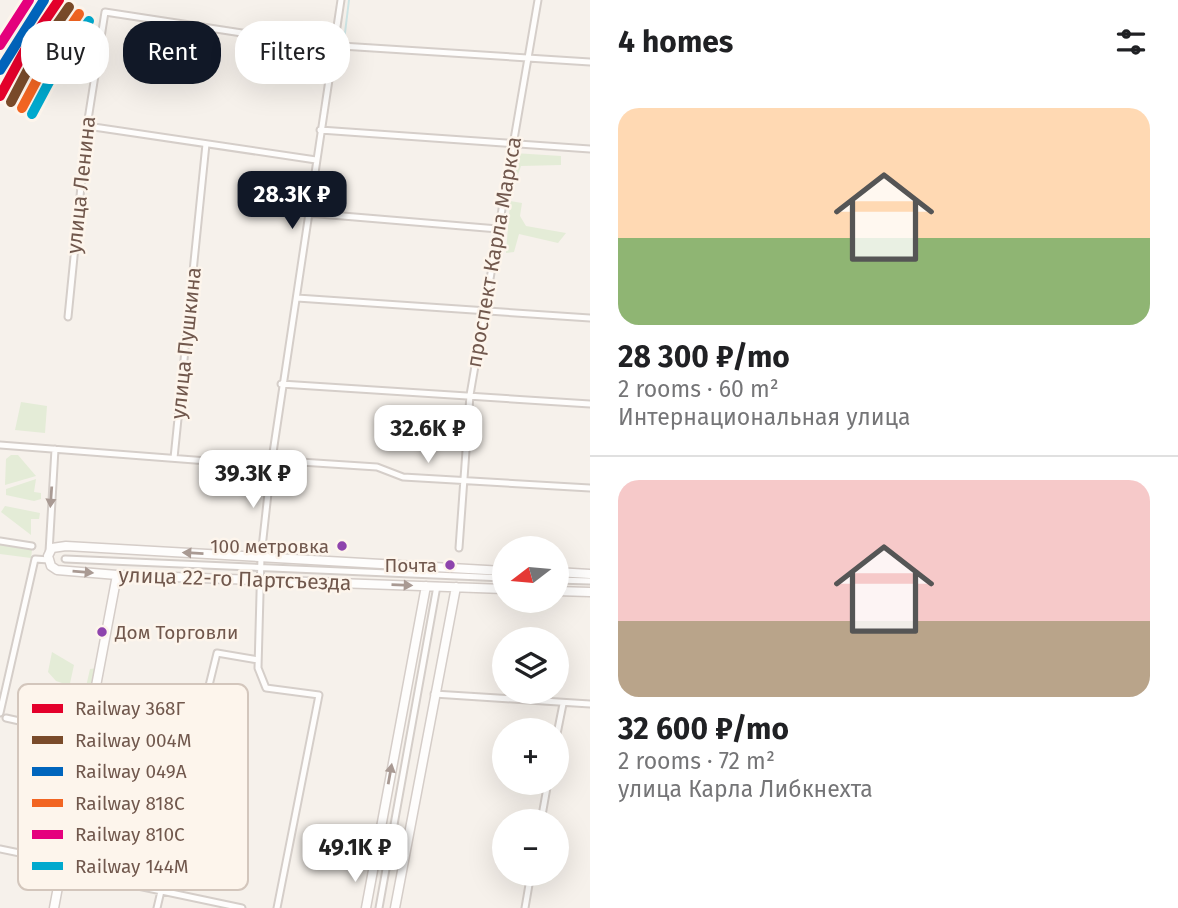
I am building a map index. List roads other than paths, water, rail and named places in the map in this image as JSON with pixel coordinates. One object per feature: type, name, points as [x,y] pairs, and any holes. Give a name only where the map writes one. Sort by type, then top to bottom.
[{"type":"main road","name":"улица 22-го Партсъезда","points":[[492,570],[65,546],[57,546],[49,556],[57,570],[117,575],[492,588]]},
{"type":"main road","points":[[569,572],[590,573]]},
{"type":"main road","points":[[97,684],[117,575]]},
{"type":"main road","points":[[366,908],[426,586]]},
{"type":"main road","points":[[395,908],[456,587]]},
{"type":"main road","points":[[569,591],[590,592]]},
{"type":"main road","points":[[54,908],[57,890]]},
{"type":"street","points":[[338,21],[341,0]]},
{"type":"street","name":"проспект Карла Маркса","points":[[459,548],[470,395],[538,0]]},
{"type":"street","name":"улица Ленина","points":[[68,317],[87,126],[105,12],[235,32]]},
{"type":"street","points":[[350,48],[590,62]]},
{"type":"street","points":[[277,908],[319,695],[266,688],[258,660],[261,557],[281,384],[297,298],[307,213],[328,84]]},
{"type":"street","points":[[87,126],[316,160]]},
{"type":"street","points":[[320,130],[590,149]]},
{"type":"street","name":"улица Пушкина","points":[[174,458],[206,144]]},
{"type":"street","points":[[307,213],[498,229]]},
{"type":"street","points":[[297,298],[590,318]]},
{"type":"street","points":[[281,384],[590,404]]},
{"type":"street","points":[[0,445],[271,466],[285,461],[377,467],[403,477],[590,488]]},
{"type":"street","points":[[0,713],[35,559],[49,556],[55,449]]},
{"type":"street","points":[[0,541],[32,545]]},
{"type":"street","points":[[65,559],[492,578]]},
{"type":"street","points":[[569,581],[590,582]]},
{"type":"street","points":[[379,908],[437,586]]},
{"type":"street","points":[[209,684],[217,653],[258,660]]},
{"type":"street","points":[[434,694],[492,698]]},
{"type":"street","points":[[560,718],[563,704]]},
{"type":"street","points":[[569,704],[590,704]]},
{"type":"street","points":[[6,718],[18,721]]},
{"type":"street","points":[[0,849],[18,854]]},
{"type":"street","points":[[525,908],[529,886]]},
{"type":"street","points":[[152,890],[242,908]]},
{"type":"street","points":[[157,908],[160,892]]},
{"type":"waterway","points":[[346,21],[349,0]]},
{"type":"railway","points":[[1,80],[30,0]]},
{"type":"rail line","name":"810С","points":[[0,45],[29,0]]},
{"type":"rail line","name":"049А","points":[[0,70],[44,0]]},
{"type":"rail line","name":"368Г","points":[[0,96],[25,50],[59,0]]},
{"type":"rail line","name":"004М","points":[[11,102],[35,56],[69,7]]},
{"type":"rail line","name":"818С","points":[[22,108],[46,63],[79,14]]},
{"type":"rail line","name":"144М","points":[[32,114],[48,84]]},
{"type":"place","name":"100 метровка","points":[[342,546]]},
{"type":"place","name":"Почта","points":[[450,565]]},
{"type":"place","name":"Дом Торговли","points":[[102,632]]}]
